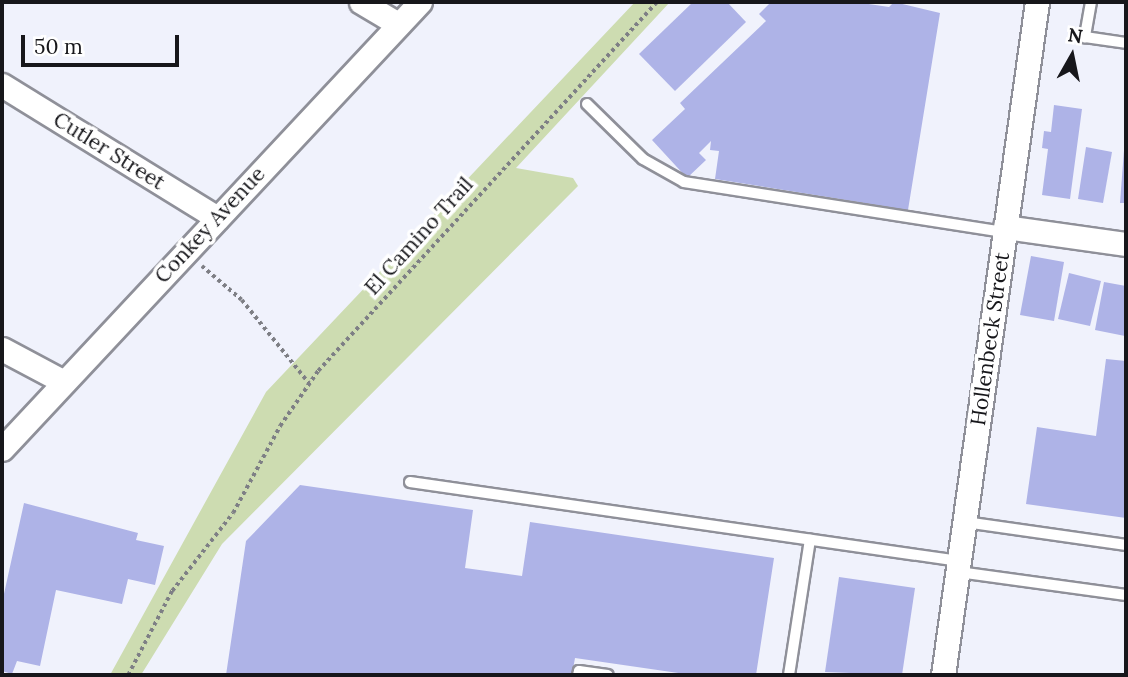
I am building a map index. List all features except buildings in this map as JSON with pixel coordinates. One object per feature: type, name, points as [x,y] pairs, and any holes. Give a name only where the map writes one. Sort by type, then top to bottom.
[{"type":"street","points":[[361,2],[398,24]]},
{"type":"street","name":"Conkey Avenue","points":[[2,449],[420,2]]},
{"type":"street","name":"Hollenbeck Street","points":[[943,675],[1037,2]]},
{"type":"street","name":"Cutler Street","points":[[2,85],[217,218]]},
{"type":"street","points":[[1005,230],[1126,244]]},
{"type":"street","points":[[2,349],[64,382]]},
{"type":"lane","points":[[1091,2],[1085,37],[1126,43]]},
{"type":"lane","points":[[587,104],[643,159],[684,182],[1005,230]]},
{"type":"lane","points":[[410,482],[810,540],[1021,580],[1126,595]]},
{"type":"lane","points":[[965,522],[1126,545]]},
{"type":"lane","points":[[789,675],[810,540]]},
{"type":"lane","points":[[578,675],[579,671],[608,675]]},
{"type":"path","name":"El Camino Trail","points":[[128,675],[172,591],[233,513],[309,383],[657,2]]},
{"type":"path","points":[[185,252],[242,300],[309,383]]},
{"type":"green space","points":[[635,2],[670,2],[516,168],[573,178],[578,186],[222,544],[141,675],[110,675],[266,392]]}]
